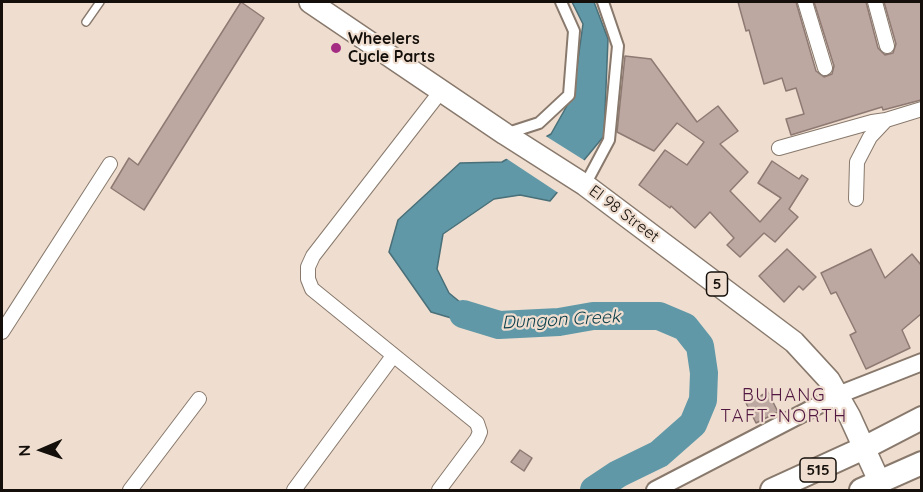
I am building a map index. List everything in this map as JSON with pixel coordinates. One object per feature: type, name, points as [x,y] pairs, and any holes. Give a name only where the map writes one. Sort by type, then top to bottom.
[{"type":"highway","points":[[864,448],[921,418]]},
{"type":"highway","name":"515","points":[[772,490],[864,448]]},
{"type":"highway","name":"5","points":[[870,487],[921,463]]},
{"type":"main road","name":"El 98 Street","points":[[310,2],[505,134],[585,184],[794,342],[829,380],[838,395],[864,448],[870,487]]},
{"type":"street","points":[[505,134],[539,123],[569,95],[574,31],[561,2]]},
{"type":"street","points":[[585,184],[609,140],[618,46],[603,2]]},
{"type":"street","points":[[805,2],[825,68]]},
{"type":"street","points":[[874,2],[887,46]]},
{"type":"street","points":[[439,490],[477,439],[480,432],[477,423],[312,290],[308,279],[308,267],[313,256],[441,91]]},
{"type":"street","points":[[779,148],[921,109]]},
{"type":"street","points":[[855,199],[857,162],[870,137],[886,120]]},
{"type":"street","points":[[2,332],[110,164]]},
{"type":"street","points":[[294,490],[393,356]]},
{"type":"street","points":[[655,490],[838,395],[921,362]]},
{"type":"street","points":[[130,490],[199,399]]},
{"type":"lane","points":[[86,21],[100,2]]},
{"type":"water","points":[[572,2],[594,2],[608,39],[604,136],[550,201],[520,195],[494,199],[443,234],[437,269],[449,293],[472,312],[499,325],[458,320],[431,312],[389,252],[398,220],[460,163],[502,162],[551,134],[573,95],[583,24]]},
{"type":"pier","points":[[544,135],[587,162],[560,194],[504,157]]},
{"type":"building","points":[[241,2],[264,18],[144,210],[111,188],[129,158],[138,165]]},
{"type":"building","points":[[738,2],[796,2],[816,71],[824,77],[832,74],[834,66],[814,2],[866,2],[878,48],[885,55],[893,53],[896,44],[884,2],[921,2],[921,100],[883,110],[882,107],[791,135],[786,119],[804,114],[796,88],[786,91],[782,78],[764,84],[749,30],[746,31]]},
{"type":"building","points":[[625,56],[651,59],[697,122],[718,106],[738,131],[720,144],[748,172],[730,191],[760,222],[781,198],[758,183],[772,161],[799,179],[802,175],[808,179],[789,209],[798,217],[775,242],[764,233],[740,257],[727,245],[734,238],[710,212],[695,228],[671,206],[670,208],[639,185],[665,150],[687,165],[704,142],[677,123],[654,151],[617,132]]},
{"type":"building","points":[[787,249],[816,277],[803,290],[799,286],[784,302],[759,276]]},
{"type":"building","points":[[871,249],[885,278],[912,254],[921,265],[921,314],[902,330],[910,348],[866,369],[850,335],[856,332],[836,292],[831,294],[821,273]]},
{"type":"building","points":[[768,392],[778,412],[756,423],[746,403]]},
{"type":"building","points":[[520,450],[532,458],[524,471],[511,462]]},
{"type":"waterway","name":"Dungon Creek","points":[[463,314],[499,325],[559,322],[593,316],[659,316],[685,327],[700,346],[704,373],[703,400],[693,424],[659,454],[618,474],[594,490]]},
{"type":"place","name":"Wheelers Cycle Parts","points":[[336,48]]},
{"type":"district","name":"BUHANG TAFT-NORTH","points":[[784,406]]}]
